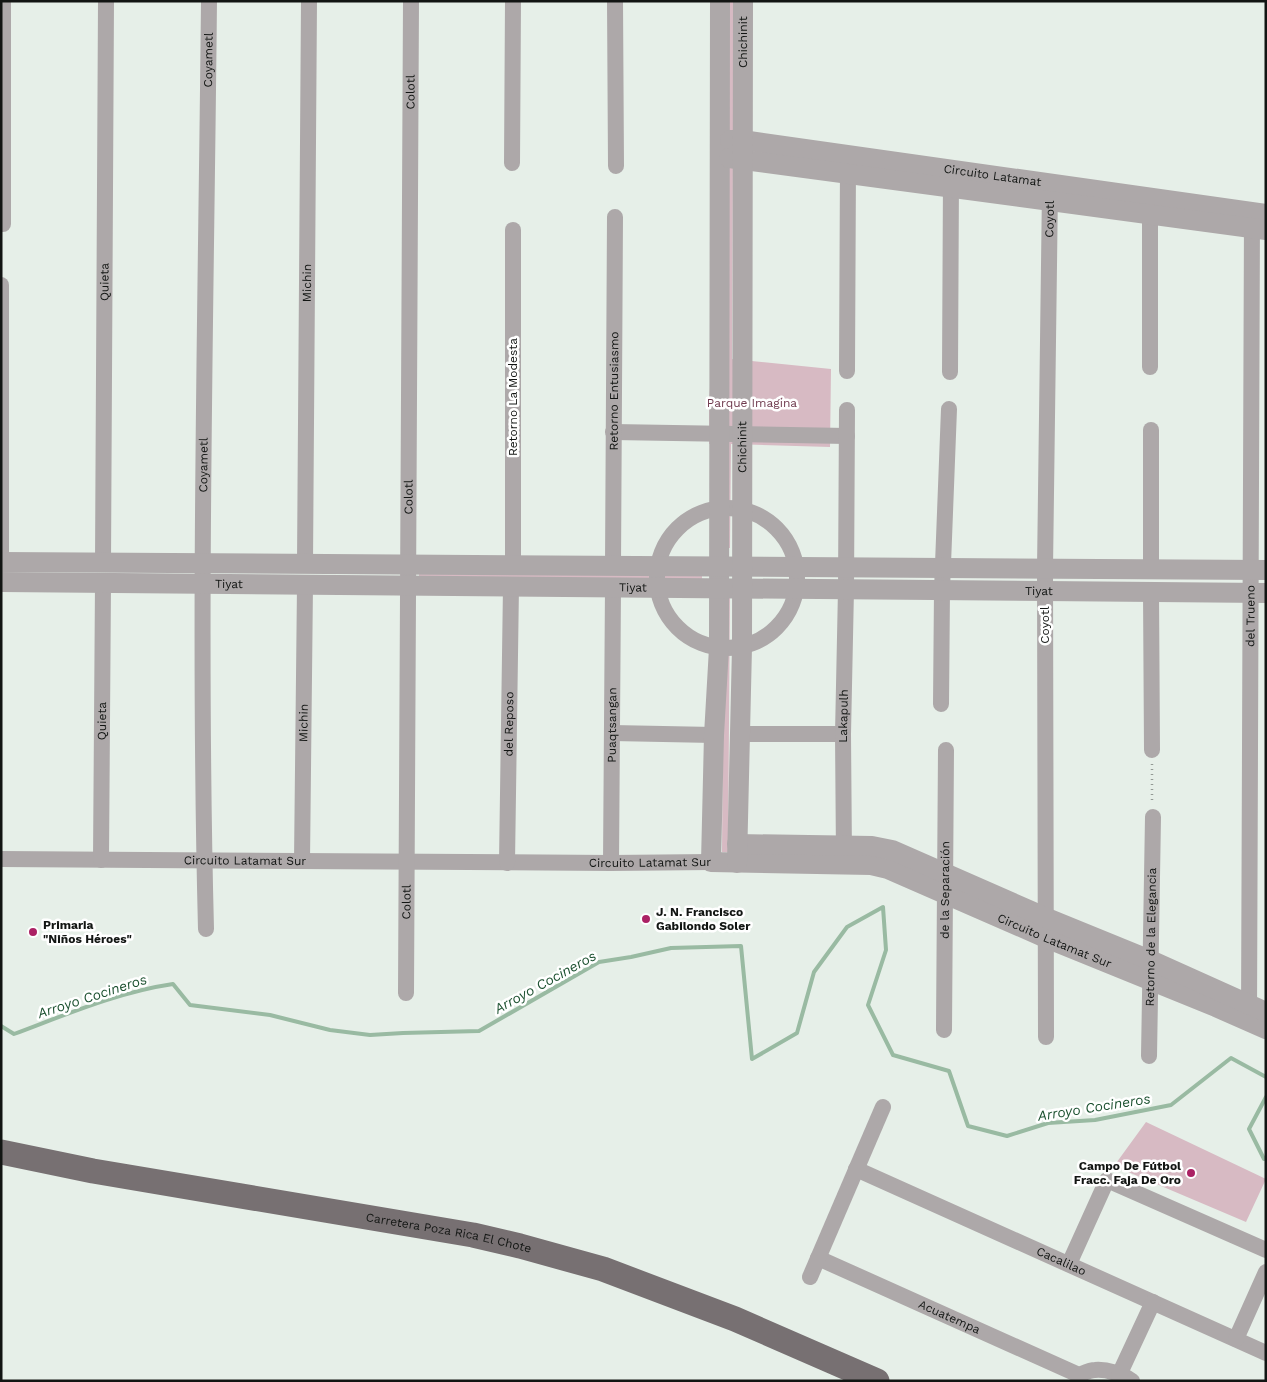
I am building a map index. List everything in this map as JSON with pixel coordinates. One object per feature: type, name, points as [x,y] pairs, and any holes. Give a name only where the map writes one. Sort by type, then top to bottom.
[{"type":"main road","name":"Carretera Poza Rica El Chote","points":[[1,1152],[93,1171],[473,1235],[520,1246],[603,1269],[735,1318],[877,1381]]},
{"type":"street","points":[[3,1],[3,224]]},
{"type":"street","name":"Quieta","points":[[103,563],[106,1]]},
{"type":"street","name":"Coyametl","points":[[206,929],[203,564],[209,1]]},
{"type":"street","name":"Michin","points":[[305,564],[309,1]]},
{"type":"street","name":"Colotl","points":[[406,993],[411,1]]},
{"type":"street","points":[[512,164],[513,1]]},
{"type":"street","points":[[615,1],[616,166]]},
{"type":"street","name":"Chichinit","points":[[711,862],[714,735],[719,648],[720,1]]},
{"type":"street","name":"Chichinit","points":[[737,854],[742,647],[742,1]]},
{"type":"street","name":"Circuito Latamat","points":[[719,148],[742,140],[848,165]]},
{"type":"street","name":"Circuito Latamat","points":[[719,148],[742,160],[848,165],[1259,221]]},
{"type":"street","points":[[847,371],[848,165]]},
{"type":"street","points":[[950,372],[951,179]]},
{"type":"street","name":"Coyotl","points":[[1046,1037],[1044,569],[1050,192]]},
{"type":"street","points":[[1150,206],[1150,367]]},
{"type":"street","name":"Retorno Entusiasmo","points":[[613,566],[615,217]]},
{"type":"street","name":"del Trueno","points":[[1257,1017],[1259,221]]},
{"type":"street","name":"Retorno La Modesta","points":[[512,566],[513,230]]},
{"type":"street","points":[[1,562],[2,285]]},
{"type":"street","points":[[942,704],[942,590],[949,409]]},
{"type":"street","name":"Lakapulh","points":[[844,855],[843,734],[847,410]]},
{"type":"street","points":[[1151,430],[1151,570]]},
{"type":"street","points":[[613,432],[847,436]]},
{"type":"street","points":[[719,508],[742,509],[762,516],[779,529],[791,547],[797,567],[797,589],[786,616],[767,636],[742,647],[719,648],[697,642],[678,629],[665,611],[657,588],[657,566],[665,544],[678,526],[697,514],[719,508]]},
{"type":"street","name":"Tiyat","points":[[1,562],[103,583],[1258,593]]},
{"type":"street","name":"Tiyat","points":[[1,582],[103,563],[1258,570]]},
{"type":"street","points":[[548,587],[550,566]]},
{"type":"street","name":"Quieta","points":[[101,860],[103,583]]},
{"type":"street","name":"Michin","points":[[302,861],[305,585]]},
{"type":"street","name":"del Reposo","points":[[507,862],[511,586]]},
{"type":"street","name":"Puaqtsangan","points":[[611,863],[612,587]]},
{"type":"street","points":[[1151,592],[1152,750]]},
{"type":"street","points":[[612,733],[714,735]]},
{"type":"street","points":[[741,734],[843,734]]},
{"type":"street","name":"de la Separación","points":[[944,1030],[946,750]]},
{"type":"street","name":"Retorno de la Elegancia","points":[[1149,1056],[1152,817]]},
{"type":"street","name":"Circuito Latamat Sur","points":[[1,859],[711,862],[737,854],[844,855],[872,846],[892,850],[946,873],[1046,928],[1150,980],[1257,1017]]},
{"type":"street","name":"Circuito Latamat Sur","points":[[844,855],[888,869],[945,894],[1150,960],[1257,1017]]},
{"type":"street","points":[[810,1277],[883,1107]]},
{"type":"street","name":"Cacalilao","points":[[856,1169],[1266,1353]]},
{"type":"street","points":[[1069,1264],[1107,1180],[1266,1250]]},
{"type":"street","name":"Acuatempa","points":[[818,1258],[1080,1378],[1094,1369],[1126,1378]]},
{"type":"street","points":[[1236,1339],[1266,1272]]},
{"type":"street","points":[[1126,1378],[1153,1302]]},
{"type":"path","points":[[1152,750],[1152,817]]},
{"type":"green space","points":[[728,1],[733,1],[733,131],[727,131]]},
{"type":"green space","name":"Parque Imagina","points":[[727,162],[733,163],[732,359],[831,369],[830,447],[731,444],[730,548],[724,548],[725,444],[709,444],[709,401]]},
{"type":"green space","points":[[419,571],[702,573],[702,581],[419,579]]},
{"type":"green space","points":[[724,592],[730,592],[728,852],[722,852]]},
{"type":"green space","name":"Campo De Fútbol Fracc. Faja De Oro","points":[[1146,1122],[1266,1179],[1246,1222],[1114,1166]]},
{"type":"waterway","name":"Arroyo Cocineros","points":[[1,1026],[14,1034],[112,998],[173,984],[190,1005],[270,1015],[330,1030],[370,1035],[479,1031],[599,962],[671,948],[741,946],[752,1059],[797,1033],[814,972],[847,927],[883,907],[886,950],[868,1005],[893,1055],[949,1071],[968,1126],[1007,1136],[1048,1123],[1095,1120],[1171,1105],[1231,1058],[1266,1077]]},
{"type":"waterway","name":"Arroyo Cocineros","points":[[1266,1097],[1249,1129],[1264,1159],[1266,1159]]},
{"type":"place","name":"J. N. Francisco Gabilondo Soler","points":[[646,919]]},
{"type":"place","name":"Primaria \"Niños Héroes\"","points":[[33,932]]},
{"type":"place","name":"Campo De Fútbol Fracc. Faja De Oro","points":[[1191,1173]]}]
